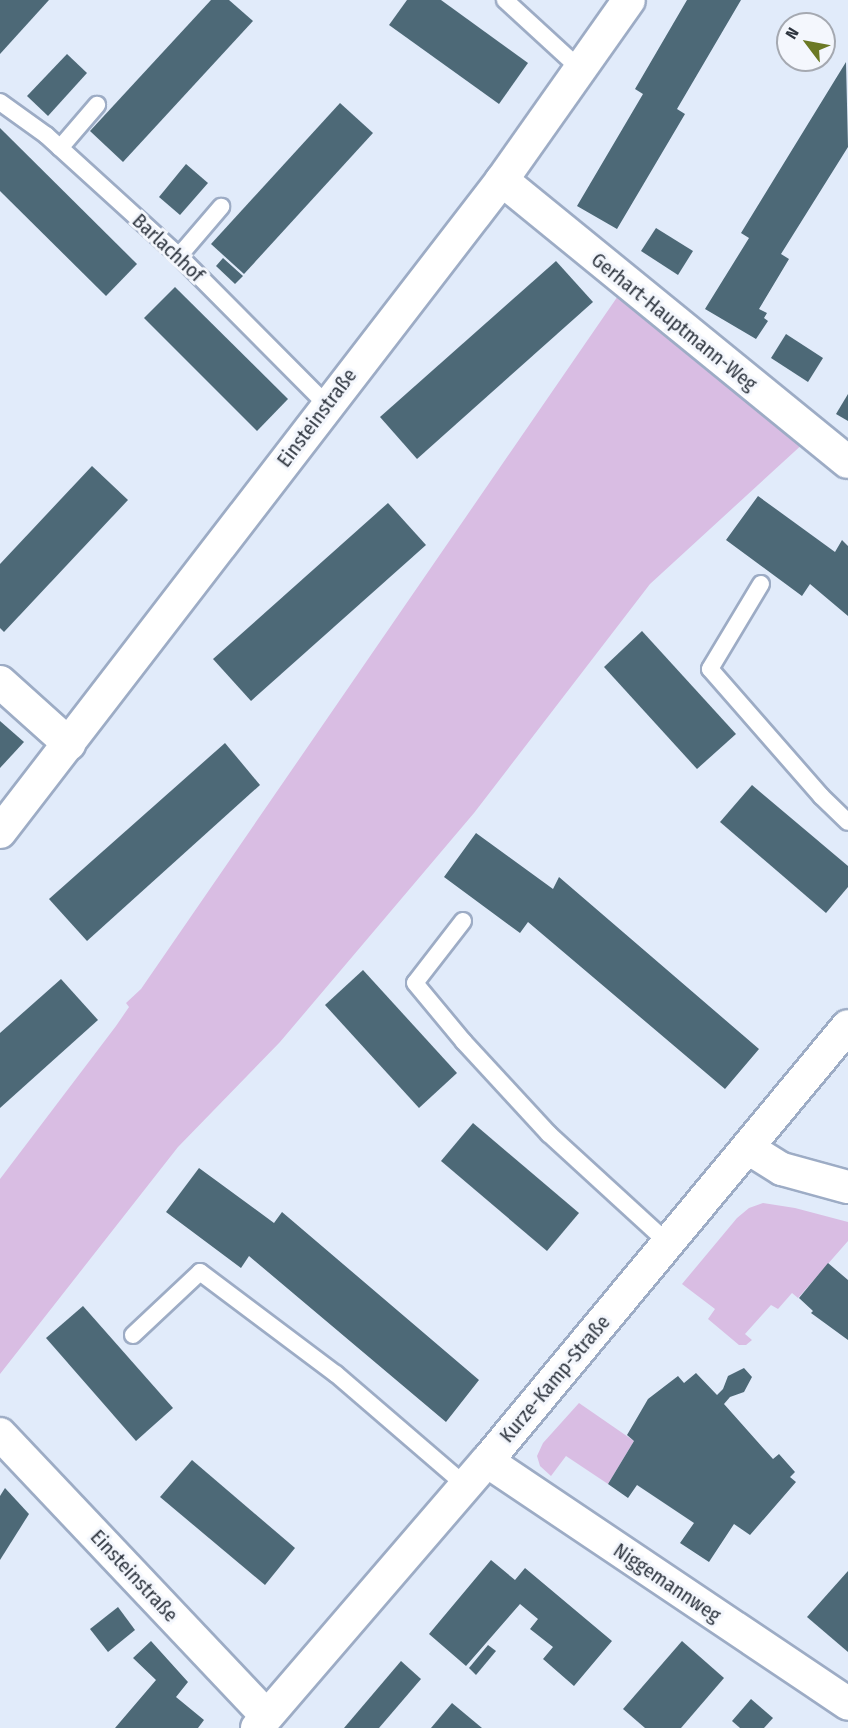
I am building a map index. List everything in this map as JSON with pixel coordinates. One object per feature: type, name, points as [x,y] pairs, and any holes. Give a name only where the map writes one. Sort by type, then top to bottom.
[{"type":"street","name":"Einsteinstraße","points":[[0,832],[145,647],[327,405],[502,180],[628,0]]},
{"type":"street","name":"Gerhart-Hauptmann-Weg","points":[[502,180],[848,462]]},
{"type":"street","points":[[0,682],[69,744]]},
{"type":"street","name":"Kurze-Kamp-Straße","points":[[262,1722],[488,1461],[848,1026]]},
{"type":"street","points":[[748,1148],[782,1169],[848,1186]]},
{"type":"street","name":"Einsteinstraße","points":[[0,1435],[262,1722]]},
{"type":"street","name":"Niggemannweg","points":[[488,1461],[848,1704]]},
{"type":"lane","points":[[505,0],[580,69]]},
{"type":"lane","name":"Barlachhof","points":[[0,102],[60,148],[178,256],[327,405]]},
{"type":"lane","points":[[60,148],[97,105]]},
{"type":"lane","points":[[178,256],[221,207]]},
{"type":"lane","points":[[761,584],[710,669],[821,796],[848,822]]},
{"type":"lane","points":[[463,921],[415,983],[464,1042],[549,1134],[668,1243]]},
{"type":"lane","points":[[133,1335],[200,1272],[336,1374],[465,1485]]},
{"type":"shaded area","points":[[620,293],[806,441],[650,584],[474,813],[280,1042],[178,1147],[0,1374],[0,1179],[116,1026],[129,1007],[126,1003],[141,989]]},
{"type":"shaded area","points":[[763,1203],[795,1208],[848,1222],[848,1241],[798,1298],[792,1293],[778,1309],[771,1305],[745,1334],[752,1340],[746,1345],[739,1345],[708,1319],[715,1309],[682,1284],[737,1218],[749,1208]]},
{"type":"shaded area","points":[[579,1403],[634,1441],[608,1484],[566,1456],[551,1476],[540,1466],[537,1456],[543,1443]]},
{"type":"building","points":[[0,0],[49,0],[0,54]]},
{"type":"building","points":[[211,0],[229,0],[253,21],[123,162],[90,131]]},
{"type":"building","points":[[407,0],[441,0],[528,63],[499,104],[389,25]]},
{"type":"building","points":[[687,0],[741,0],[677,109],[685,114],[617,229],[577,206],[643,94],[635,89]]},
{"type":"building","points":[[67,54],[87,73],[48,116],[27,96]]},
{"type":"building","points":[[846,62],[848,147],[781,254],[789,259],[759,309],[767,313],[764,318],[768,321],[756,339],[705,309],[749,238],[741,233]]},
{"type":"building","points":[[340,103],[373,133],[244,274],[211,244]]},
{"type":"building","points":[[0,128],[137,264],[106,296],[0,191]]},
{"type":"building","points":[[186,164],[208,183],[180,215],[159,197]]},
{"type":"building","points":[[656,228],[693,251],[678,275],[641,251]]},
{"type":"building","points":[[223,258],[243,276],[235,284],[216,266]]},
{"type":"building","points":[[556,261],[593,302],[417,459],[380,417]]},
{"type":"building","points":[[175,287],[288,399],[257,431],[144,318]]},
{"type":"building","points":[[786,334],[823,358],[808,382],[771,358]]},
{"type":"building","points":[[848,394],[848,421],[836,414]]},
{"type":"building","points":[[92,466],[128,500],[4,632],[0,628],[0,564]]},
{"type":"building","points":[[758,496],[835,552],[842,540],[848,546],[848,616],[810,584],[802,596],[726,540]]},
{"type":"building","points":[[388,503],[426,545],[251,701],[213,659]]},
{"type":"building","points":[[642,631],[736,734],[697,769],[604,667]]},
{"type":"building","points":[[0,721],[24,742],[0,768]]},
{"type":"building","points":[[225,743],[260,785],[87,941],[49,899]]},
{"type":"building","points":[[752,785],[848,866],[848,887],[826,913],[720,822]]},
{"type":"building","points":[[476,833],[553,889],[559,877],[759,1049],[725,1089],[528,922],[520,933],[444,877]]},
{"type":"building","points":[[363,970],[457,1073],[419,1108],[325,1005]]},
{"type":"building","points":[[61,979],[98,1020],[0,1108],[0,1033]]},
{"type":"building","points":[[473,1123],[579,1213],[547,1251],[441,1161]]},
{"type":"building","points":[[199,1168],[274,1223],[282,1212],[479,1380],[446,1422],[249,1256],[241,1268],[166,1212]]},
{"type":"building","points":[[828,1263],[848,1280],[848,1340],[811,1313],[813,1311],[799,1298]]},
{"type":"building","points":[[83,1306],[173,1408],[136,1441],[46,1338]]},
{"type":"building","points":[[744,1368],[752,1377],[744,1392],[730,1397],[724,1404],[773,1459],[779,1454],[795,1472],[790,1477],[796,1482],[750,1535],[734,1524],[709,1562],[680,1543],[694,1523],[637,1485],[628,1498],[608,1484],[634,1441],[627,1435],[648,1399],[678,1376],[684,1383],[696,1373],[717,1395],[723,1389],[728,1376]]},
{"type":"building","points":[[192,1460],[295,1548],[265,1585],[160,1497]]},
{"type":"building","points":[[5,1488],[29,1514],[0,1560],[0,1496]]},
{"type":"building","points":[[491,1560],[515,1580],[525,1568],[612,1641],[574,1686],[543,1659],[553,1647],[530,1629],[538,1619],[520,1604],[466,1666],[429,1634]]},
{"type":"building","points":[[848,1571],[848,1652],[807,1617]]},
{"type":"building","points":[[118,1607],[135,1630],[108,1652],[90,1629]]},
{"type":"building","points":[[151,1641],[188,1682],[176,1697],[204,1720],[198,1728],[115,1728],[156,1680],[133,1658]]},
{"type":"building","points":[[682,1641],[724,1678],[681,1728],[645,1728],[623,1709]]},
{"type":"building","points":[[488,1645],[496,1651],[476,1675],[469,1668]]},
{"type":"building","points":[[401,1661],[421,1679],[379,1728],[344,1728]]},
{"type":"building","points":[[751,1699],[773,1718],[764,1728],[740,1728],[732,1721]]},
{"type":"building","points":[[452,1703],[482,1728],[431,1728]]}]
